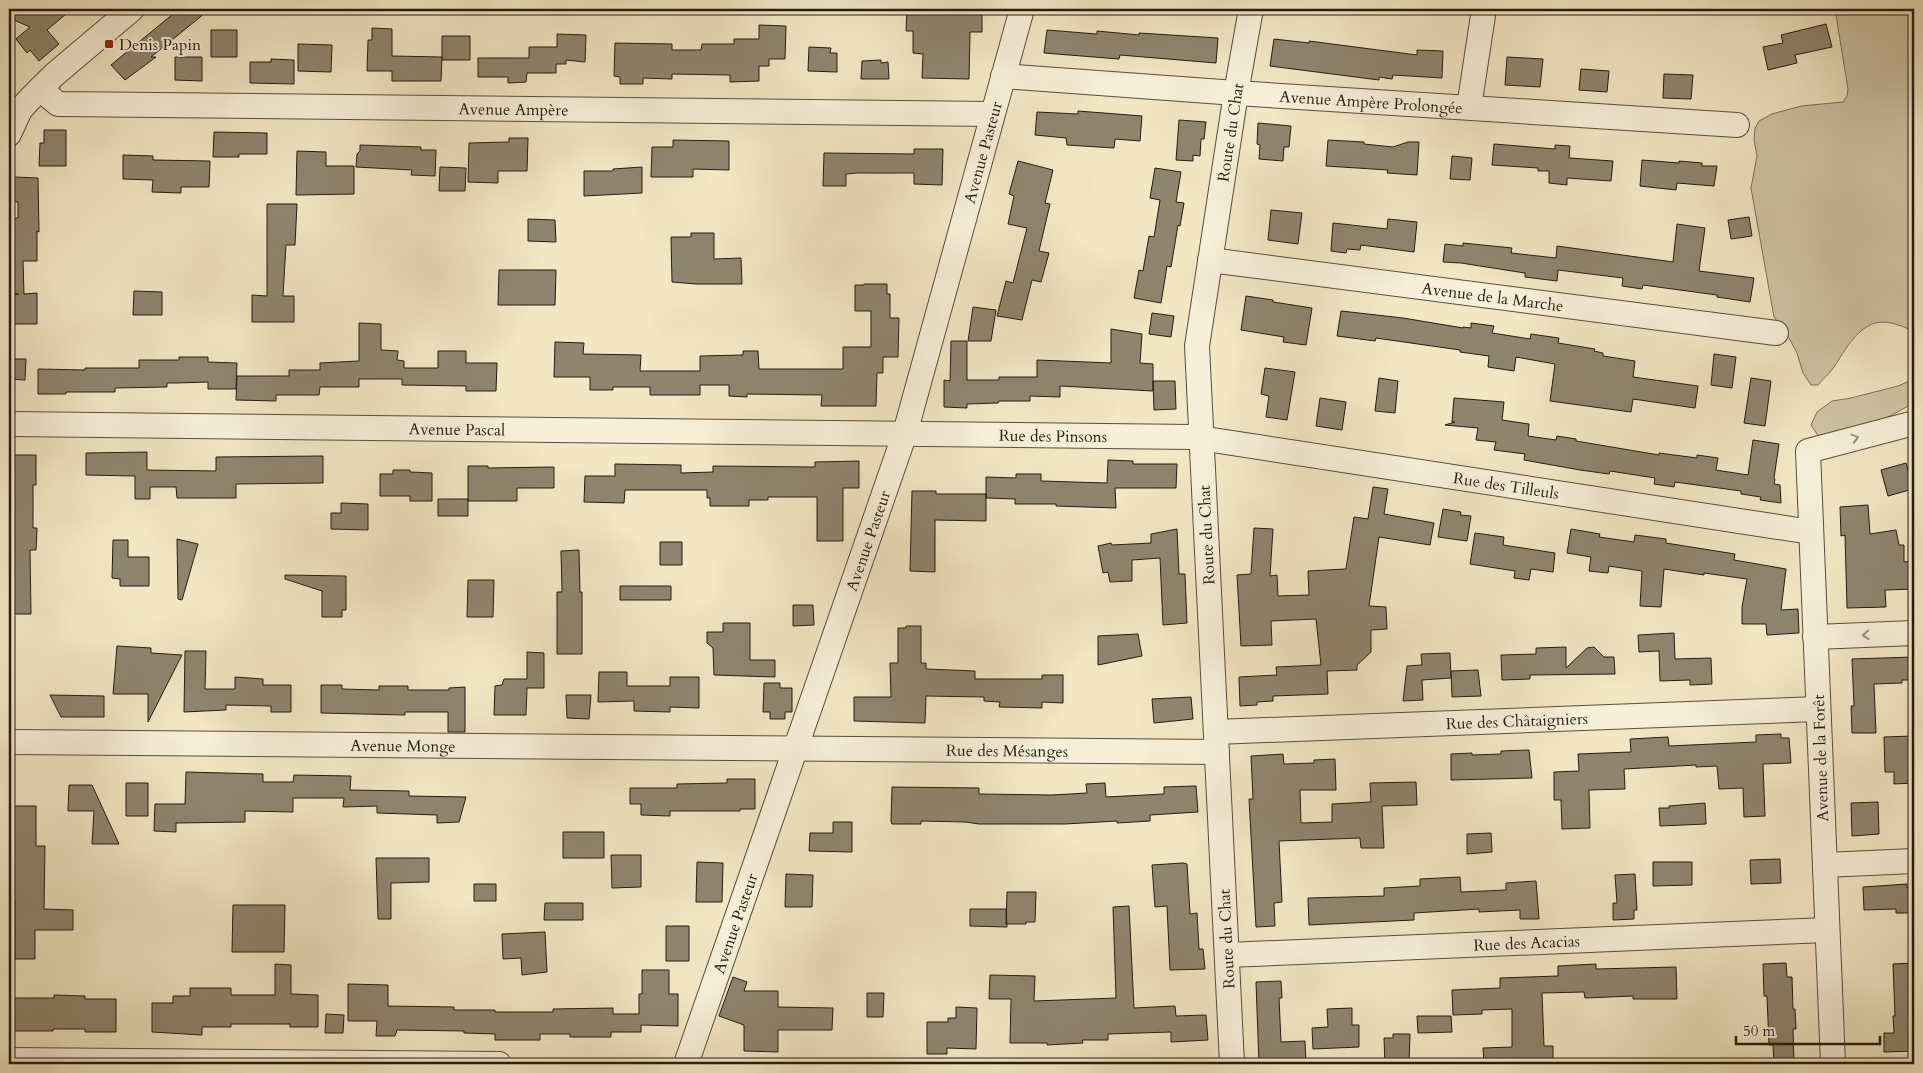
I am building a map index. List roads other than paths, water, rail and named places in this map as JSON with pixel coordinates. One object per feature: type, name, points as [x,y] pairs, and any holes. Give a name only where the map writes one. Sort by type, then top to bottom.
[{"type":"street","points":[[9,134],[20,110],[40,89],[87,46],[132,9]]},
{"type":"street","name":"Avenue Pasteur","points":[[686,1064],[905,433],[1022,9]]},
{"type":"street","name":"Route du Chat","points":[[1232,1064],[1197,346],[1236,93],[1251,9]]},
{"type":"street","points":[[1469,107],[1484,9]]},
{"type":"street","name":"Avenue Ampère Prolongée","points":[[1003,76],[1737,125]]},
{"type":"street","name":"Avenue Ampère","points":[[40,89],[58,104],[992,114]]},
{"type":"street","name":"Avenue de la Marche","points":[[1210,260],[1776,333]]},
{"type":"street","name":"Avenue de la Forêt","points":[[1833,1064],[1808,451],[1914,423]]},
{"type":"street","name":"Avenue Pascal","points":[[9,424],[905,433]]},
{"type":"street","name":"Rue des Pinsons","points":[[905,433],[1201,438]]},
{"type":"street","name":"Rue des Tilleuls","points":[[1201,438],[1811,532]]},
{"type":"street","points":[[1815,637],[1914,633]]},
{"type":"street","name":"Rue des Châtaigniers","points":[[1217,742],[1818,709]]},
{"type":"street","name":"Avenue Monge","points":[[9,742],[796,749]]},
{"type":"street","name":"Rue des Mésanges","points":[[796,749],[1217,742]]},
{"type":"street","points":[[1824,864],[1914,861]]},
{"type":"street","name":"Rue des Acacias","points":[[1227,955],[1827,930]]},
{"type":"street","points":[[9,1060],[499,1064]]},
{"type":"place","name":"Denis Papin","points":[[109,44]]}]
